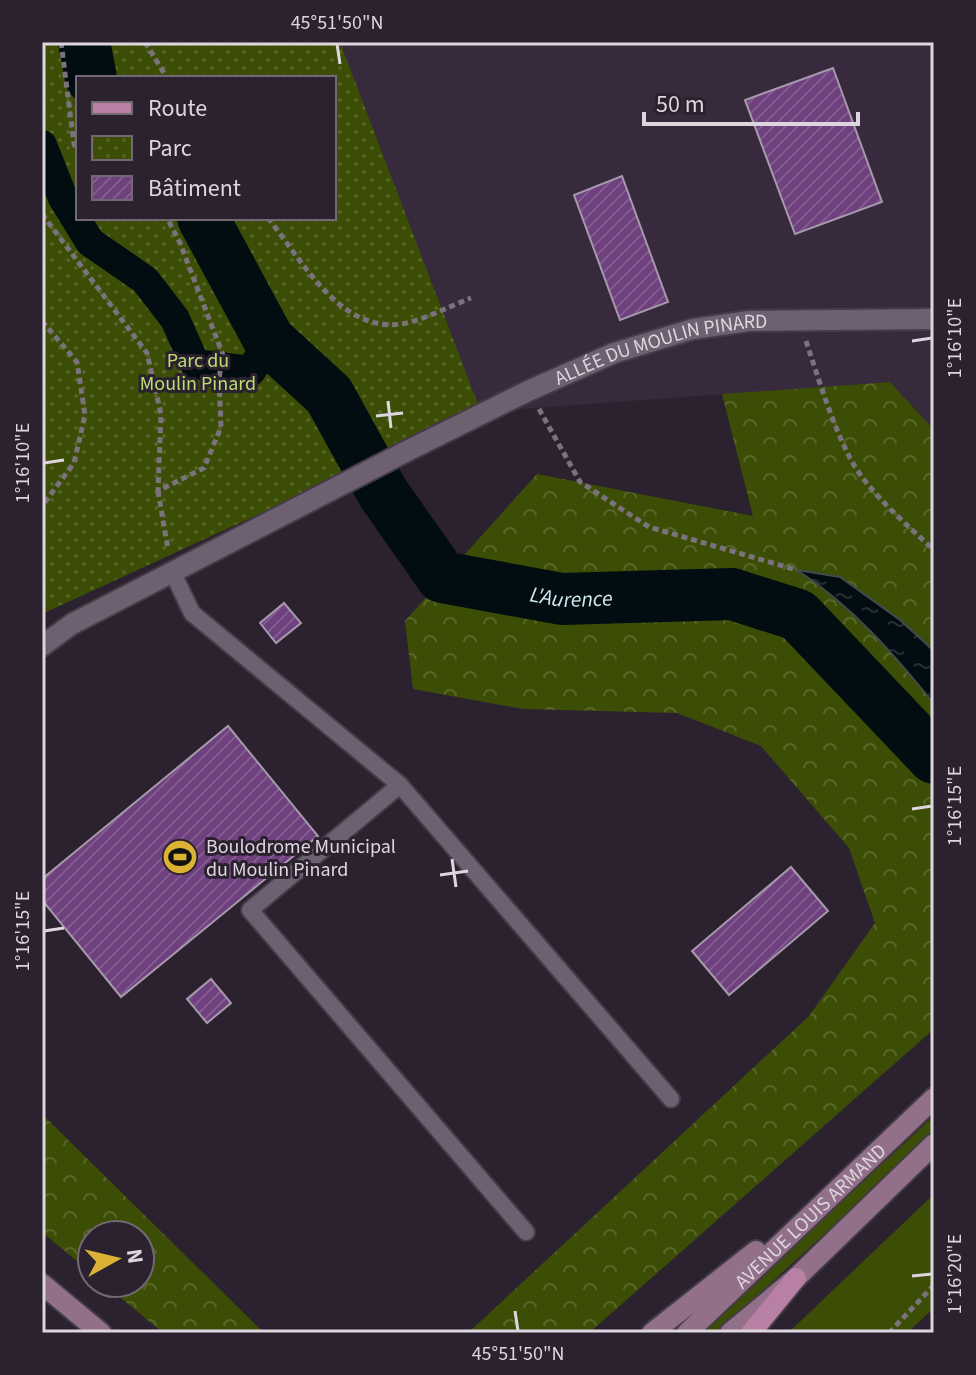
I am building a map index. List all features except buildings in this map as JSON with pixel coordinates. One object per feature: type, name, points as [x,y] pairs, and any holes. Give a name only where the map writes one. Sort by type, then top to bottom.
[{"type":"main road","name":"AVENUE LOUIS ARMAND","points":[[687,1333],[934,1098]]},
{"type":"main road","name":"AVENUE LOUIS ARMAND","points":[[730,1333],[796,1278],[934,1144]]},
{"type":"main road","points":[[652,1333],[850,1176]]},
{"type":"main road","points":[[751,1333],[796,1278]]},
{"type":"main road","points":[[42,1284],[101,1333]]},
{"type":"street","name":"ALLÉE DU MOULIN PINARD","points":[[42,646],[72,624],[405,452],[528,391],[614,353],[693,329],[749,321],[934,319]]},
{"type":"lane","points":[[173,573],[192,613],[400,785],[671,1099]]},
{"type":"lane","points":[[400,785],[250,910],[526,1232]]},
{"type":"path","points":[[61,42],[76,148]]},
{"type":"path","points":[[145,42],[166,76]]},
{"type":"path","points":[[42,214],[147,353],[161,414],[158,491],[173,573]]},
{"type":"path","points":[[158,491],[204,468],[221,427],[219,378],[223,355],[180,243],[168,220]]},
{"type":"path","points":[[270,220],[327,292],[358,317],[371,323],[402,324],[471,298]]},
{"type":"path","points":[[42,321],[77,362],[85,415],[74,463],[42,506]]},
{"type":"path","points":[[799,321],[823,394],[851,461],[890,509],[934,550]]},
{"type":"path","points":[[528,391],[580,482],[592,490],[649,527],[797,570]]},
{"type":"path","points":[[889,1333],[934,1285]]},
{"type":"shaded area","points":[[340,42],[934,42],[934,430],[890,382],[481,412]]},
{"type":"green space","name":"Parc du Moulin Pinard","points":[[42,42],[340,42],[481,412],[42,614]]},
{"type":"green space","points":[[890,382],[934,430],[934,1029],[589,1333],[468,1333],[809,1016],[875,923],[849,848],[761,746],[677,713],[523,709],[413,689],[405,621],[537,474],[753,516],[722,394]]},
{"type":"green space","points":[[42,1114],[148,1219],[76,1219],[76,1261],[42,1232]]},
{"type":"green space","points":[[934,1116],[934,1134],[716,1333],[700,1333]]},
{"type":"green space","points":[[934,1194],[934,1308],[907,1333],[788,1333]]},
{"type":"green space","points":[[156,1226],[264,1333],[163,1333],[122,1299],[156,1299]]},
{"type":"water","points":[[797,570],[840,577],[900,620],[934,651],[934,704],[871,631],[836,599]]},
{"type":"waterway","name":"L'Aurence","points":[[84,42],[91,76]]},
{"type":"waterway","name":"L'Aurence","points":[[42,145],[63,198],[76,219]]},
{"type":"waterway","name":"L'Aurence","points":[[76,220],[90,242],[145,280],[175,319],[195,364],[251,371],[269,340]]},
{"type":"waterway","name":"L'Aurence","points":[[204,220],[269,340],[329,395],[383,493],[442,577],[562,599],[732,594],[798,615],[934,758]]},
{"type":"place","name":"Boulodrome Municipal du Moulin Pinard","points":[[180,857]]}]
